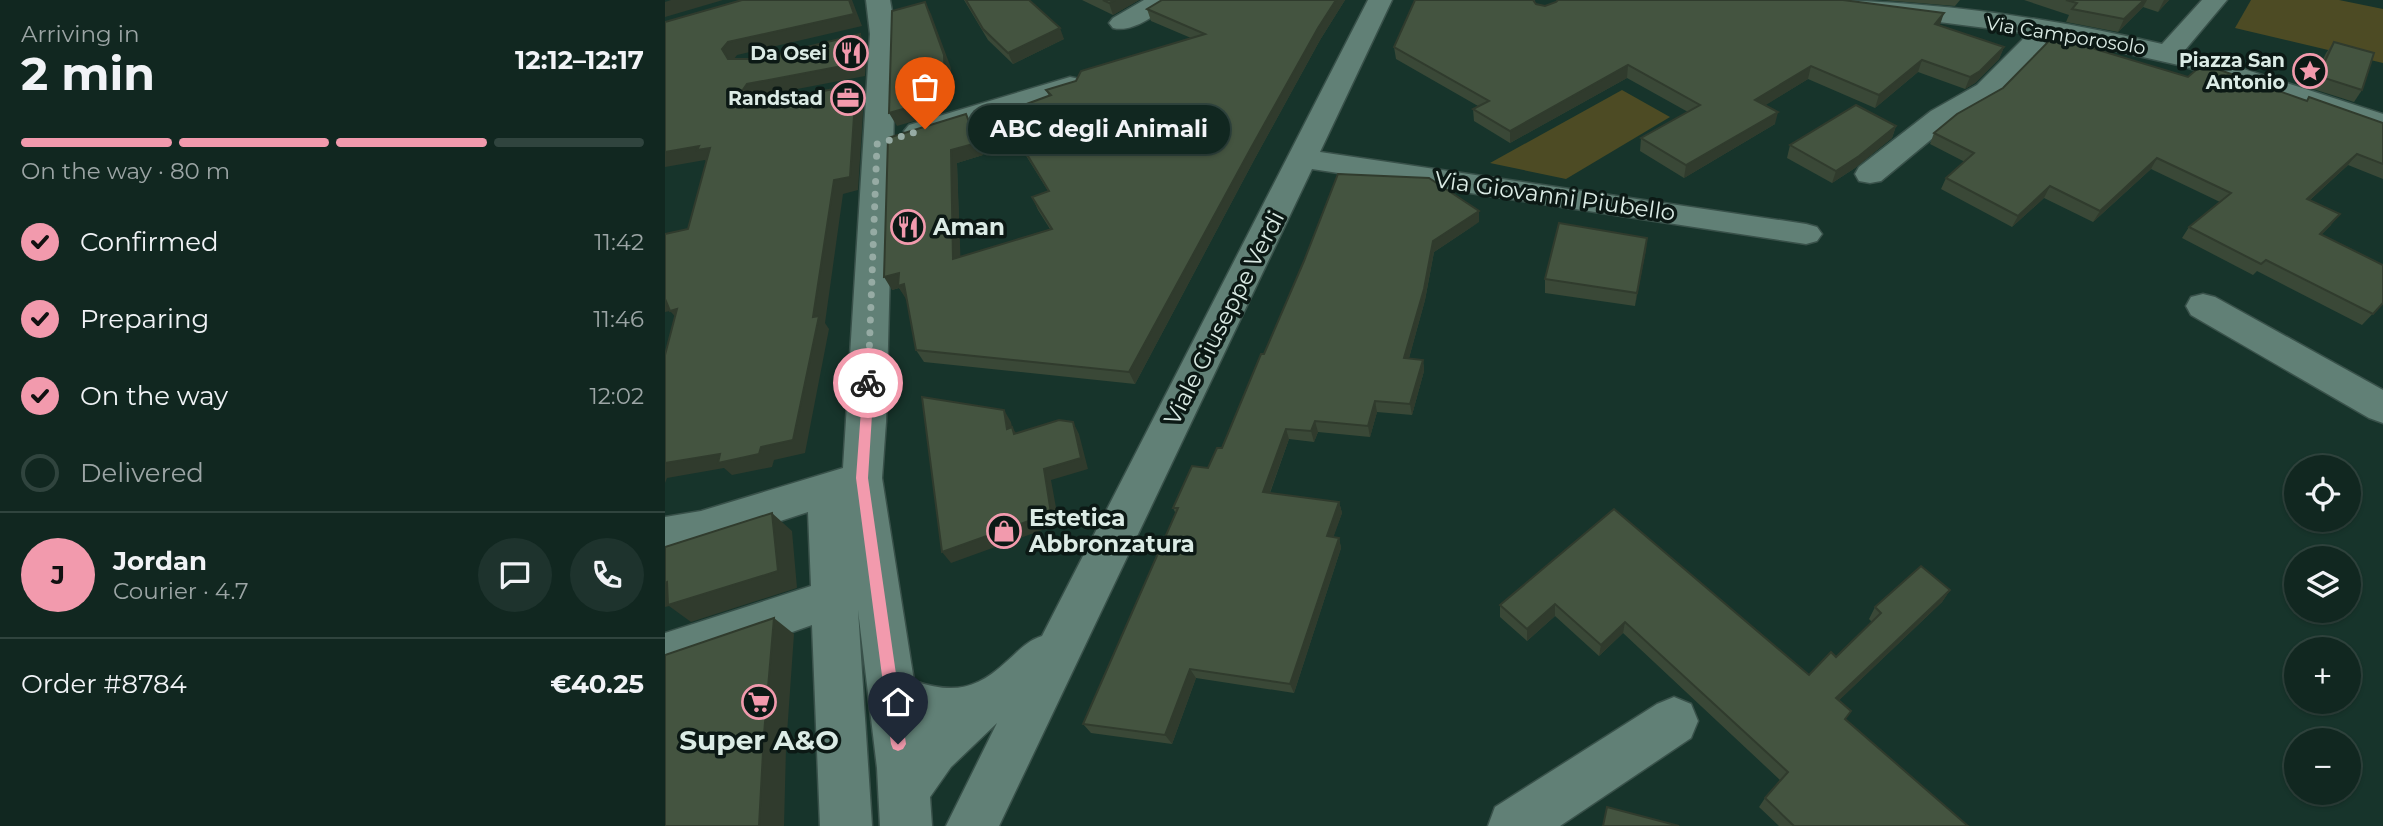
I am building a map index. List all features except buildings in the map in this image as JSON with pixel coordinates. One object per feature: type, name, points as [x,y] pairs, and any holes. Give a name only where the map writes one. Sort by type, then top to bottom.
[{"type":"street","points":[[1122,23],[1162,0]]},
{"type":"street","name":"Viale Giuseppe Verdi","points":[[972,826],[1304,159],[1380,0]]},
{"type":"street","name":"Via Camporosolo","points":[[1822,0],[2077,33],[2169,53],[2383,124]]},
{"type":"street","points":[[2169,53],[2215,0]]},
{"type":"street","points":[[856,591],[892,697],[904,795],[845,809],[856,591],[845,484],[867,422],[877,144],[869,86],[881,15]]},
{"type":"street","points":[[1870,174],[1941,117],[1987,91],[2034,43],[2039,28]]},
{"type":"street","points":[[877,144],[1070,85]]},
{"type":"street","name":"Via Giovanni Piubello","points":[[1304,159],[1806,234]]},
{"type":"street","points":[[2203,306],[2383,408]]},
{"type":"street","points":[[665,535],[701,529],[845,484]]},
{"type":"street","points":[[665,655],[856,591]]},
{"type":"street","name":"Viale Giuseppe Verdi","points":[[904,795],[933,750],[975,711],[1014,688],[1066,634]]},
{"type":"street","name":"Viale Giuseppe Verdi","points":[[892,697],[943,713],[975,711]]},
{"type":"street","points":[[1514,826],[1674,721]]},
{"type":"shaded area","points":[[2251,0],[2339,0],[2383,9],[2383,63],[2235,28]]},
{"type":"shaded area","points":[[1622,90],[1670,117],[1566,179],[1490,163]]},
{"type":"way so far","points":[[868,383],[877,144],[925,129]]},
{"type":"place","name":"Da Osei","points":[[851,53]]},
{"type":"place","name":"Piazza San Antonio","points":[[2310,71]]},
{"type":"place","name":"Randstad","points":[[848,98]]},
{"type":"place","name":"ABC degli Animali","points":[[925,129]]},
{"type":"place","name":"Aman","points":[[908,227]]},
{"type":"place","name":"Estetica Abbronzatura","points":[[1004,531]]},
{"type":"place","name":"Super A&O","points":[[759,702]]},
{"type":"route","points":[[868,383],[862,478],[898,744]]}]
